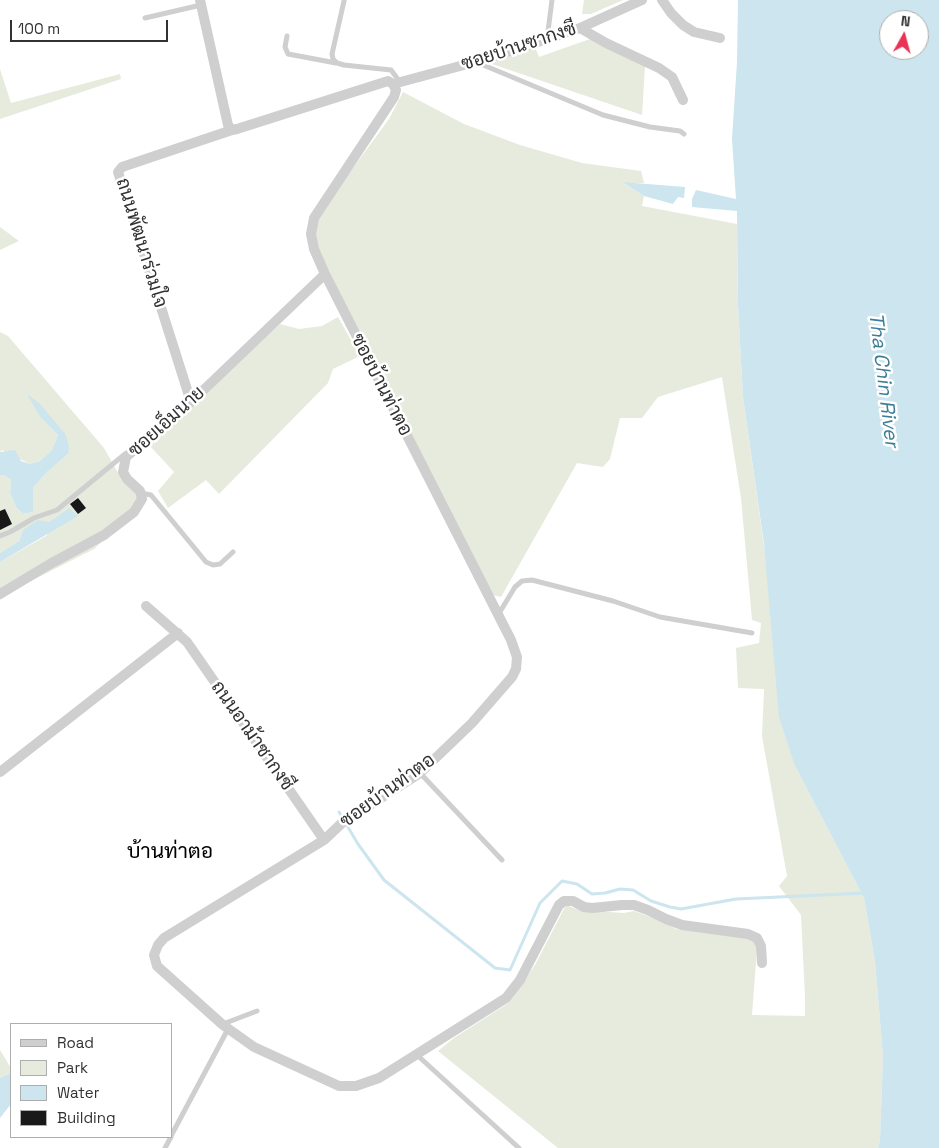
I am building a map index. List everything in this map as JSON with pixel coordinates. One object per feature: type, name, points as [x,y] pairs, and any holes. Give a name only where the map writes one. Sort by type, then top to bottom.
[{"type":"street","name":"ซอยบ้านซากงซี","points":[[397,83],[476,62],[580,28],[642,0]]},
{"type":"street","points":[[662,0],[683,26],[694,32],[720,38]]},
{"type":"street","points":[[200,3],[228,125],[232,130],[388,81],[397,83]]},
{"type":"street","points":[[580,28],[606,43],[660,68],[672,77],[683,100]]},
{"type":"street","name":"ซอยบ้านท่าตอ","points":[[397,83],[394,97],[314,218],[311,234],[314,249],[511,640],[517,657],[516,669],[512,677],[472,723],[420,773],[342,823],[324,840],[164,938],[158,945],[154,955],[157,966],[225,1027],[254,1047],[339,1086],[356,1086],[379,1078],[506,998],[520,980],[559,906],[564,901],[573,901],[584,907],[592,908],[634,905],[682,925],[748,934],[757,938],[761,946],[762,963]]},
{"type":"street","name":"ถนนพัฒนาร่วมใจ","points":[[190,400],[118,172],[122,167],[232,130]]},
{"type":"street","name":"ซอยเอ็มนาย","points":[[141,493],[122,472],[126,457],[325,274]]},
{"type":"street","points":[[0,594],[116,528],[134,512],[142,499],[141,493]]},
{"type":"street","name":"ถนนอาม้าซากงซี","points":[[146,606],[187,642],[324,840]]},
{"type":"street","points":[[0,772],[178,633]]},
{"type":"lane","points":[[547,39],[552,0]]},
{"type":"lane","points":[[337,63],[333,59],[332,54],[344,1]]},
{"type":"lane","points":[[145,18],[200,3]]},
{"type":"lane","points":[[287,36],[285,48],[288,54],[391,70],[395,73],[397,83]]},
{"type":"lane","points":[[476,62],[603,115],[650,127],[680,131],[684,134]]},
{"type":"lane","points":[[0,536],[34,518],[57,510],[190,400]]},
{"type":"lane","points":[[141,493],[152,494],[206,562],[213,565],[220,564],[233,552]]},
{"type":"lane","points":[[498,615],[516,587],[522,581],[532,580],[613,601],[660,617],[752,633]]},
{"type":"lane","points":[[420,773],[502,860]]},
{"type":"lane","points":[[172,1134],[225,1027],[257,1011]]},
{"type":"lane","points":[[417,1055],[519,1148]]},
{"type":"green space","points":[[584,0],[623,0],[591,14],[582,14]]},
{"type":"green space","points":[[590,39],[637,61],[645,67],[642,115],[489,63],[535,47],[539,57]]},
{"type":"green space","points":[[0,69],[11,103],[120,74],[121,79],[0,119]]},
{"type":"green space","points":[[403,92],[464,124],[520,145],[582,163],[641,171],[644,183],[623,183],[644,196],[642,206],[737,224],[738,305],[743,397],[795,766],[864,898],[875,962],[883,1056],[880,1140],[878,1148],[558,1148],[438,1051],[454,1038],[507,1004],[535,965],[566,905],[579,910],[624,913],[634,911],[657,919],[676,929],[753,939],[757,949],[752,1015],[805,1016],[805,997],[801,915],[779,886],[787,876],[762,736],[764,689],[738,688],[736,648],[759,643],[761,623],[752,620],[741,498],[722,377],[658,397],[642,418],[620,418],[610,459],[603,467],[577,463],[501,597],[493,595],[357,330],[315,242],[315,225],[323,209],[389,119]]},
{"type":"green space","points":[[0,227],[19,241],[0,250]]},
{"type":"green space","points":[[338,317],[360,356],[333,369],[328,383],[219,494],[206,480],[168,508],[158,491],[174,472],[149,445],[280,324],[299,329],[322,326]]},
{"type":"green space","points":[[0,332],[8,336],[104,448],[122,480],[147,498],[94,549],[23,585],[0,600],[0,562],[46,536],[69,508],[49,522],[23,530],[19,541],[0,553],[0,475],[6,476],[11,480],[10,493],[16,507],[23,514],[33,512],[33,488],[47,472],[68,454],[66,435],[41,418],[58,435],[52,450],[40,461],[30,464],[2,450],[0,452]]},
{"type":"green space","points":[[0,1050],[10,1066],[10,1073],[0,1078]]},
{"type":"water","name":"Tha Chin River","points":[[738,0],[939,0],[939,1148],[878,1148],[880,1140],[883,1056],[875,962],[864,898],[795,766],[779,717],[764,544],[743,397],[738,305],[737,211],[692,207],[692,199],[696,190],[736,199],[732,139],[737,62]]},
{"type":"water","points":[[622,182],[685,187],[684,198],[678,197],[673,204],[644,196]]},
{"type":"water","points":[[27,394],[40,404],[66,435],[69,447],[68,454],[47,472],[33,488],[33,512],[23,514],[16,507],[10,493],[11,480],[6,476],[0,475],[0,452],[15,450],[21,461],[30,464],[40,461],[52,450],[58,435],[41,418]]},
{"type":"water","points":[[69,508],[78,516],[0,562],[0,553],[19,541],[23,530],[38,520],[49,522]]},
{"type":"water","points":[[10,1073],[10,1105],[0,1118],[0,1078]]},
{"type":"building","points":[[78,498],[86,508],[78,514],[70,504]]},
{"type":"building","points":[[5,509],[12,524],[0,530],[0,511]]},
{"type":"waterway","points":[[339,812],[358,844],[384,880],[495,968],[510,970],[540,903],[562,881],[577,884],[592,894],[620,889],[633,890],[651,901],[681,909],[736,899],[865,893]]},
{"type":"district","name":"บ้านท่าตอ","points":[[170,852]]}]
